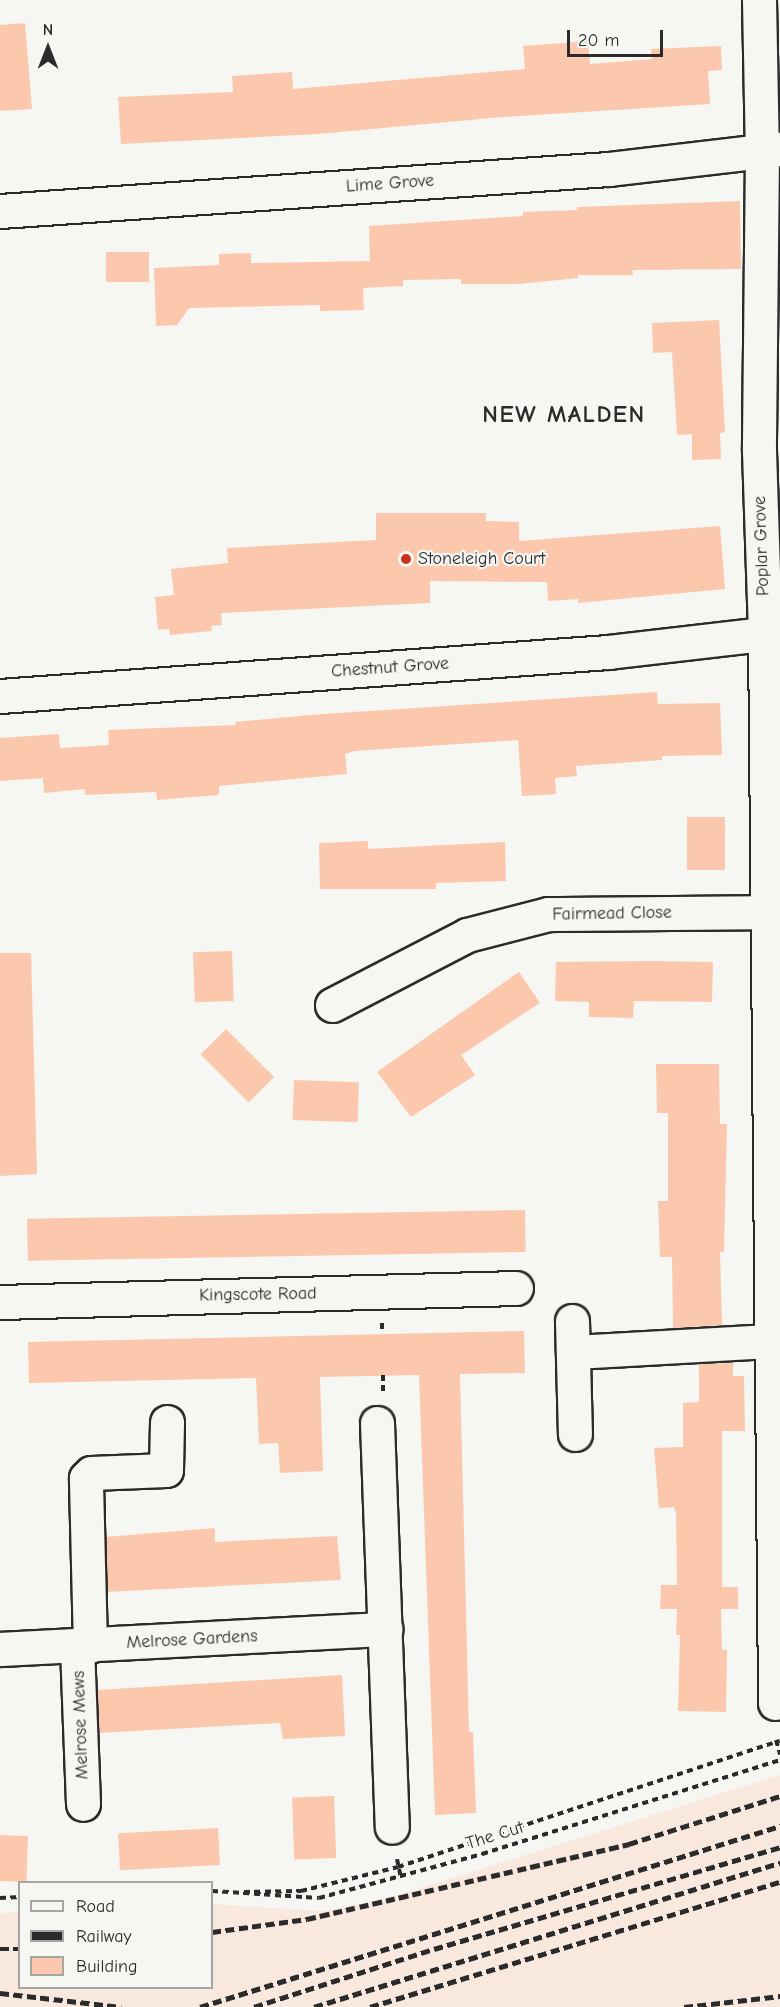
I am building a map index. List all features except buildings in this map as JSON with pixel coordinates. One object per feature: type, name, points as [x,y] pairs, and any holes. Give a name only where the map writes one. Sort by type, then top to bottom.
[{"type":"street","name":"Poplar Grove","points":[[759,0],[771,151],[759,411],[773,634],[767,912],[775,1123],[771,1341],[775,1703]]},
{"type":"street","name":"Lime Grove","points":[[0,211],[609,170],[771,151]]},
{"type":"street","name":"Chestnut Grove","points":[[0,696],[608,652],[773,634]]},
{"type":"street","name":"Fairmead Close","points":[[332,1005],[467,934],[548,914],[767,912]]},
{"type":"street","name":"Kingscote Road","points":[[0,1302],[516,1288]]},
{"type":"street","points":[[575,1434],[572,1336],[771,1341]]},
{"type":"street","name":"Melrose Mews","points":[[83,1804],[86,1478],[92,1473],[166,1470],[167,1422]]},
{"type":"street","points":[[377,1423],[392,1827]]},
{"type":"street","name":"Melrose Gardens","points":[[0,1649],[385,1629]]},
{"type":"path","points":[[225,1892],[301,1891],[355,1878],[780,1741]]},
{"type":"path","name":"The Cut","points":[[213,1891],[319,1898],[482,1854],[780,1760]]},
{"type":"path","points":[[0,1898],[18,1897]]},
{"type":"shaded area","points":[[780,1775],[780,2007],[0,2007],[0,1913],[18,1912],[18,1989],[213,1989],[213,1904],[321,1911],[385,1899]]},
{"type":"railway","points":[[213,1932],[307,1919],[629,1844],[780,1796]]},
{"type":"railway","points":[[200,2007],[780,1826]]},
{"type":"railway","points":[[254,2007],[434,1949],[780,1847]]},
{"type":"railway","points":[[314,2007],[780,1863]]},
{"type":"railway","points":[[370,2007],[780,1882]]},
{"type":"railway","points":[[0,1949],[18,1949]]},
{"type":"railway","points":[[0,1993],[121,2007]]},
{"type":"railway","points":[[684,2007],[780,1996]]},
{"type":"place","name":"Stoneleigh Court","points":[[406,559]]},
{"type":"district","name":"NEW MALDEN","points":[[564,415]]}]
